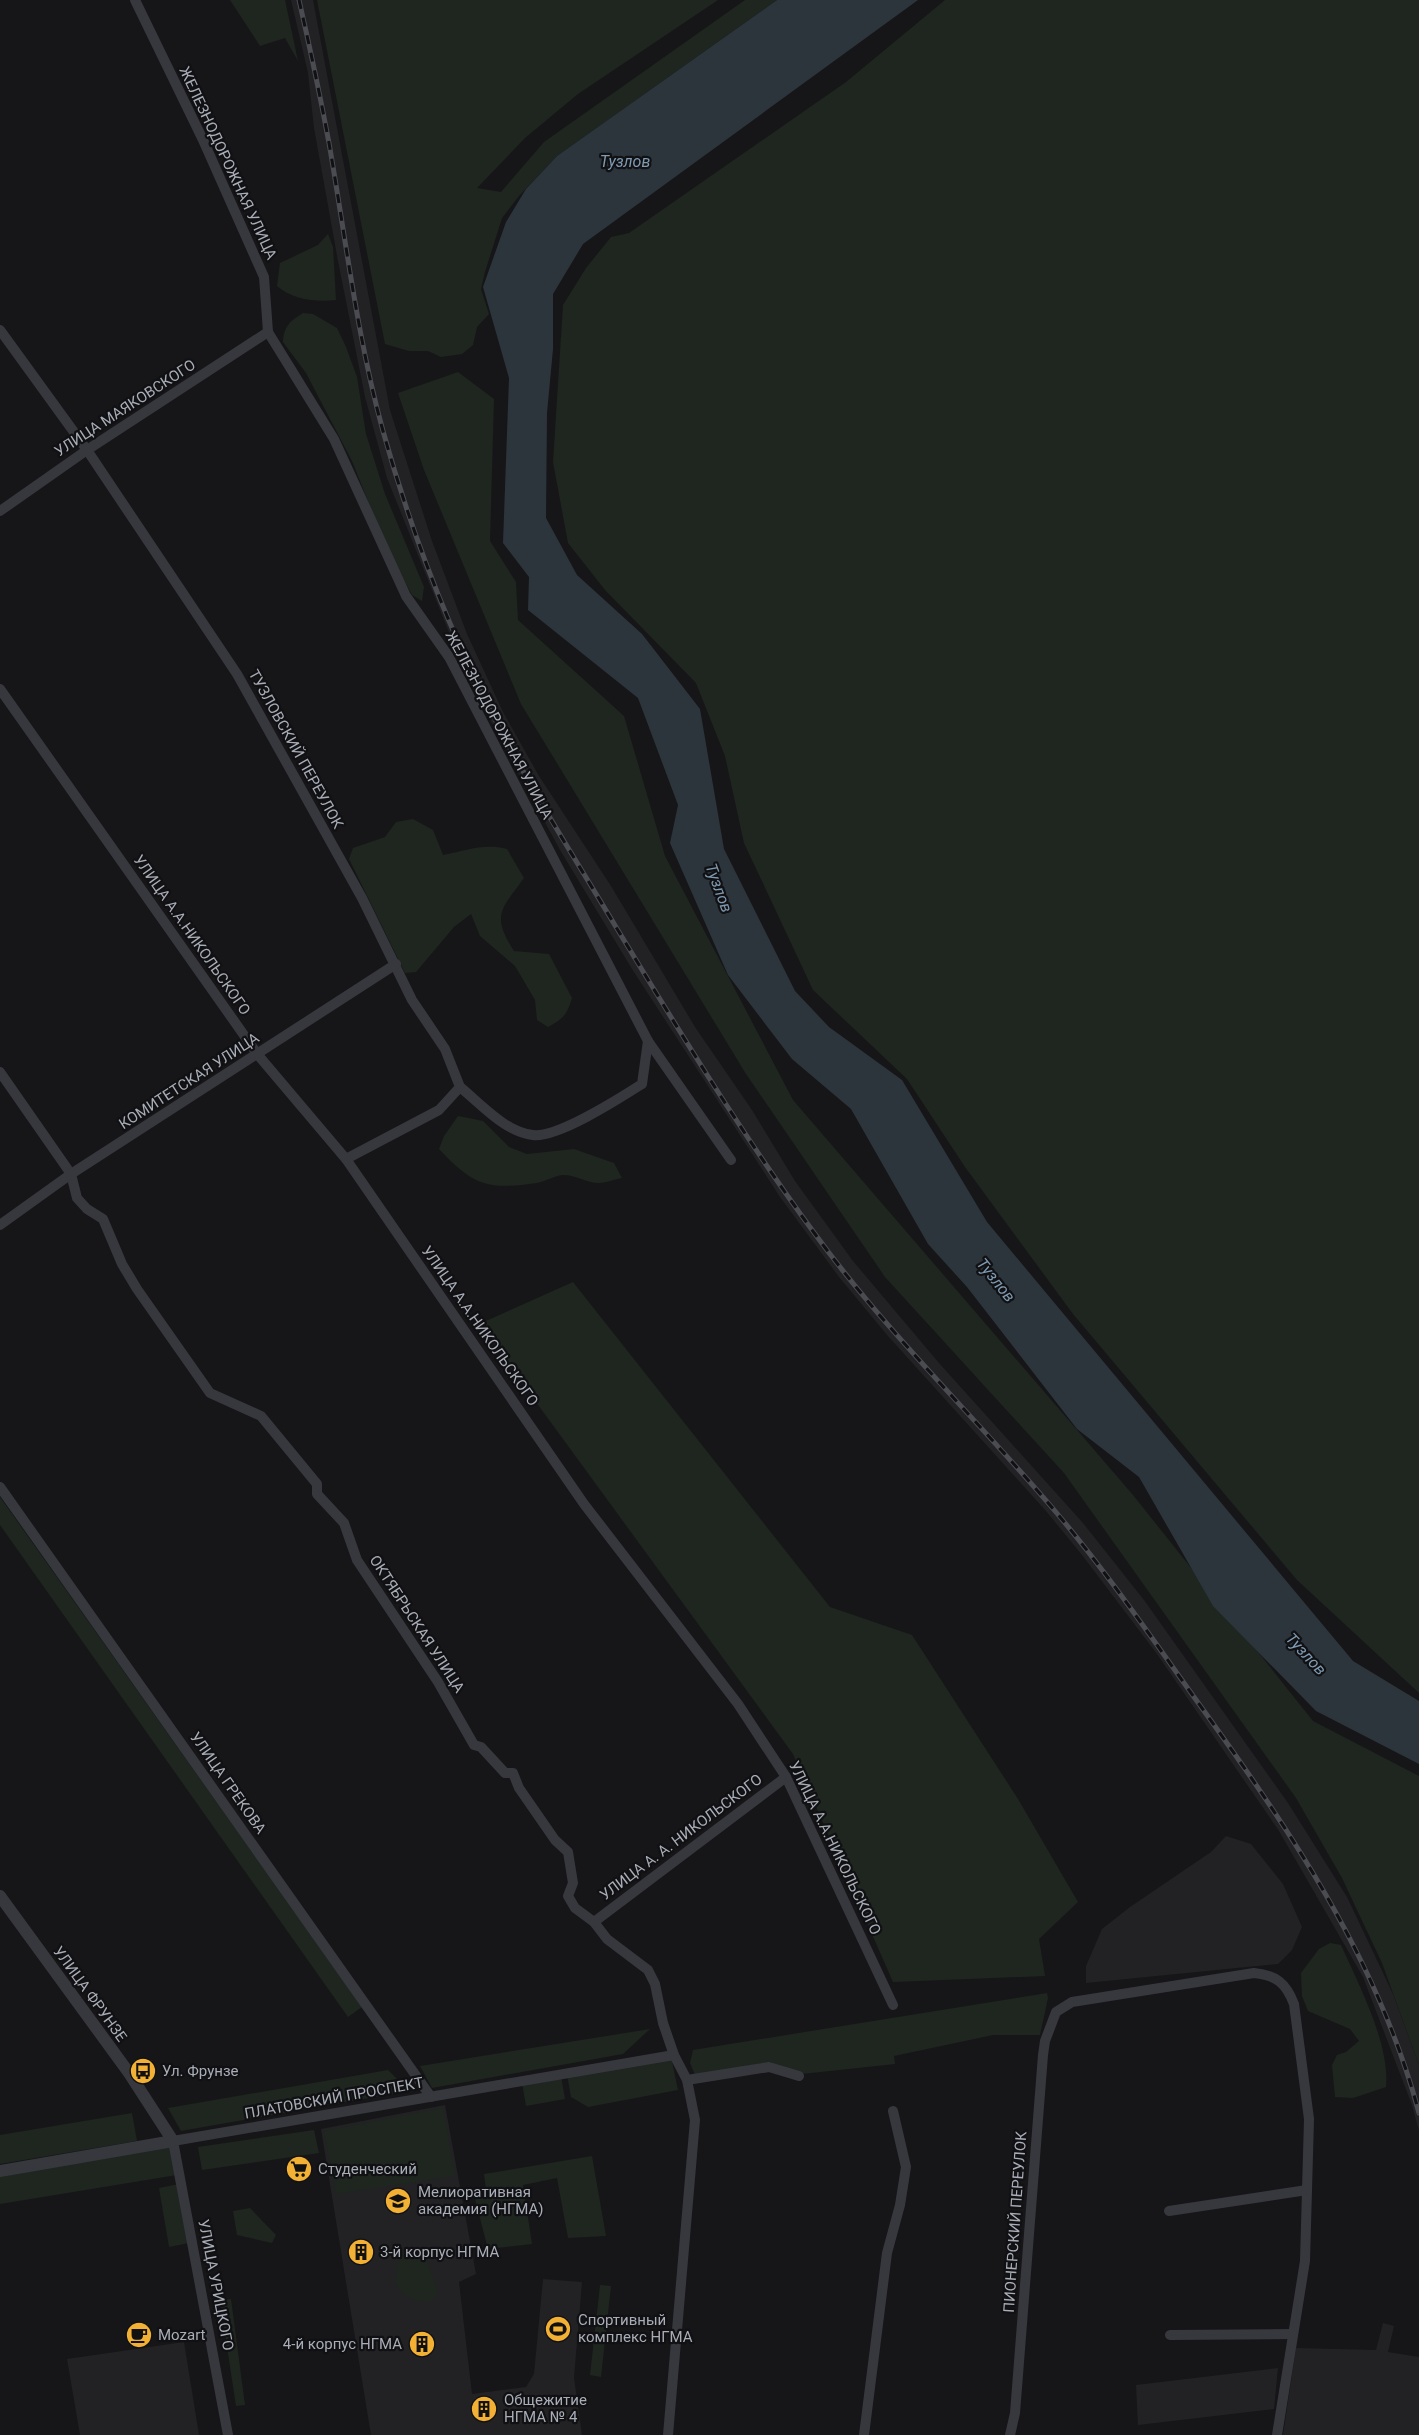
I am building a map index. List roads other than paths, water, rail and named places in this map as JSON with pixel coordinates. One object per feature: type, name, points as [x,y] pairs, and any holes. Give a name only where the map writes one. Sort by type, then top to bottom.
[{"type":"street","name":"ЖЕЛЕЗНОДОРОЖНАЯ УЛИЦА","points":[[135,0],[203,140],[264,277],[268,332],[334,439],[406,596],[449,657],[648,1041],[731,1160]]},
{"type":"street","name":"ТУЗЛОВСКИЙ ПЕРЕУЛОК","points":[[0,330],[87,450],[237,674],[362,898],[412,1000],[445,1049],[460,1087]]},
{"type":"street","name":"УЛИЦА МАЯКОВСКОГО","points":[[0,511],[87,450],[268,332]]},
{"type":"street","name":"УЛИЦА А.А.НИКОЛЬСКОГО","points":[[0,689],[258,1055],[346,1159],[584,1504],[738,1704],[786,1777],[893,2006]]},
{"type":"street","name":"КОМИТЕТСКАЯ УЛИЦА","points":[[0,1225],[71,1174],[396,964]]},
{"type":"street","points":[[346,1159],[439,1110],[460,1087],[500,1121],[516,1130],[533,1136],[549,1135],[608,1106],[642,1084],[648,1041]]},
{"type":"street","name":"ОКТЯБРЬСКАЯ УЛИЦА","points":[[0,1072],[71,1174],[77,1198],[87,1209],[103,1219],[122,1264],[137,1289],[210,1392],[261,1416],[317,1484],[317,1494],[344,1523],[357,1560],[438,1682],[474,1745],[481,1747],[506,1773],[513,1773],[519,1788],[555,1840],[567,1852],[573,1883],[568,1896],[575,1908],[594,1922],[608,1939],[648,1970],[655,1984],[663,2023],[674,2055],[687,2080],[695,2120],[668,2435]]},
{"type":"street","name":"УЛИЦА ГРЕКОВА","points":[[0,1487],[431,2097]]},
{"type":"street","name":"УЛИЦА А. А. НИКОЛЬСКОГО","points":[[594,1922],[786,1777]]},
{"type":"street","name":"УЛИЦА ФРУНЗЕ","points":[[0,1896],[129,2073],[174,2140]]},
{"type":"street","name":"ПИОНЕРСКИЙ ПЕРЕУЛОК","points":[[1010,2435],[1015,2413],[1043,2055],[1045,2041],[1056,2012],[1072,2002],[1254,1973],[1268,1974],[1280,1980],[1289,1990],[1294,2004],[1309,2119],[1307,2190]]},
{"type":"street","name":"ПЛАТОВСКИЙ ПРОСПЕКТ","points":[[0,2171],[674,2055]]},
{"type":"street","points":[[687,2080],[769,2067],[799,2076]]},
{"type":"street","points":[[864,2435],[886,2253],[900,2205],[906,2167],[894,2111]]},
{"type":"street","name":"УЛИЦА УРИЦКОГО","points":[[174,2140],[228,2435]]},
{"type":"street","points":[[1169,2211],[1307,2190],[1305,2261],[1277,2435]]},
{"type":"street","points":[[1170,2335],[1293,2334]]},
{"type":"water","name":"Тузлов","points":[[777,0],[918,0],[583,244],[553,294],[553,349],[547,413],[546,518],[577,575],[642,634],[700,709],[724,849],[795,991],[829,1027],[902,1080],[987,1222],[1353,1661],[1419,1701],[1419,1764],[1316,1711],[1213,1606],[1139,1477],[1077,1429],[967,1287],[928,1244],[851,1109],[792,1059],[728,975],[670,843],[678,805],[638,698],[528,610],[529,577],[503,543],[509,378],[483,287],[506,222],[526,189],[557,156]]},
{"type":"railway","points":[[299,0],[329,143],[366,360],[383,431],[406,507],[433,582],[464,655],[512,752],[688,1044],[762,1159],[815,1234],[872,1306],[1025,1476],[1073,1533],[1109,1579],[1262,1794],[1326,1894],[1354,1946],[1401,2055],[1419,2113]]},
{"type":"place","name":"Ул. Фрунзе","points":[[143,2071]]},
{"type":"place","name":"Студенческий","points":[[299,2169]]},
{"type":"place","name":"Мелиоративная академия (НГМА)","points":[[398,2201]]},
{"type":"place","name":"3-й корпус НГМА","points":[[361,2252]]},
{"type":"place","name":"Спортивный комплекс НГМА","points":[[558,2329]]},
{"type":"place","name":"Mozart","points":[[139,2335]]},
{"type":"place","name":"4-й корпус НГМА","points":[[422,2344]]},
{"type":"place","name":"Общежитие НГМА № 4","points":[[484,2409]]}]
